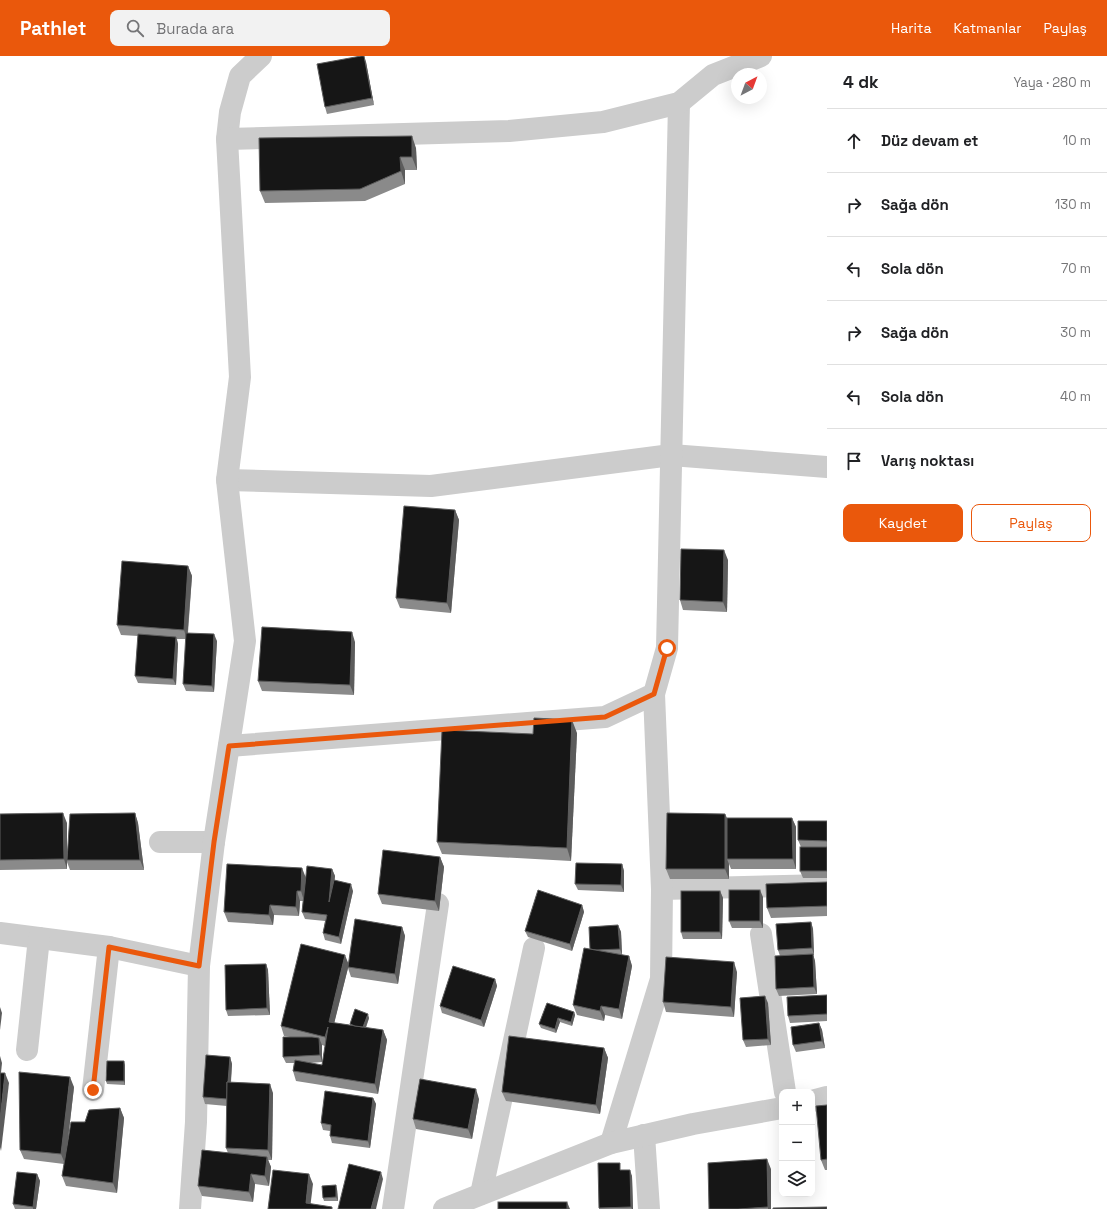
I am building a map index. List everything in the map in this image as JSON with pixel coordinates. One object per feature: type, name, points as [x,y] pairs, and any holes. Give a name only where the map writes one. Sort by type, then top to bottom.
[{"type":"street","points":[[190,1209],[196,1122],[199,966],[214,842],[245,641],[227,480],[240,377],[228,140],[230,112],[240,76],[261,56]]},
{"type":"street","points":[[228,140],[509,131],[603,122],[679,103],[713,75],[761,56]]},
{"type":"street","points":[[611,1143],[661,979],[662,889],[654,694],[667,648],[679,103]]},
{"type":"street","points":[[227,480],[431,486],[671,455],[827,467]]},
{"type":"street","points":[[229,746],[605,717],[654,694]]},
{"type":"street","points":[[160,842],[214,842]]},
{"type":"street","points":[[662,889],[827,885]]},
{"type":"street","points":[[393,1209],[438,904]]},
{"type":"street","points":[[0,933],[109,947],[199,966]]},
{"type":"street","points":[[761,934],[785,1089]]},
{"type":"street","points":[[27,1050],[39,938]]},
{"type":"street","points":[[93,1090],[109,947]]},
{"type":"street","points":[[481,1194],[534,948]]},
{"type":"street","points":[[815,1100],[827,1097]]},
{"type":"street","points":[[444,1209],[611,1143],[693,1124],[779,1109]]},
{"type":"street","points":[[644,1135],[649,1209]]},
{"type":"building","points":[[364,56],[372,98],[325,107],[317,64]]},
{"type":"building","points":[[412,136],[412,157],[400,157],[401,171],[360,189],[260,191],[259,138]]},
{"type":"building","points":[[404,506],[455,510],[447,603],[396,598]]},
{"type":"building","points":[[681,549],[724,550],[723,602],[680,600]]},
{"type":"building","points":[[122,561],[188,566],[184,630],[117,625]]},
{"type":"building","points":[[262,627],[352,632],[350,685],[258,681]]},
{"type":"building","points":[[186,633],[214,634],[212,686],[183,684]]},
{"type":"building","points":[[138,634],[176,637],[173,679],[135,676]]},
{"type":"building","points":[[534,718],[572,720],[567,848],[437,842],[442,730],[533,734]]},
{"type":"building","points":[[63,813],[64,859],[0,860],[0,814]]},
{"type":"building","points":[[135,813],[140,860],[67,860],[70,814]]},
{"type":"building","points":[[667,813],[725,814],[725,869],[666,869]]},
{"type":"building","points":[[727,818],[792,818],[793,859],[727,859]]},
{"type":"building","points":[[798,821],[827,821],[827,841],[798,840]]},
{"type":"building","points":[[800,847],[827,847],[827,871],[800,871]]},
{"type":"building","points":[[383,850],[440,857],[435,901],[378,894]]},
{"type":"building","points":[[576,863],[622,864],[621,885],[575,884]]},
{"type":"building","points":[[227,864],[302,868],[301,891],[297,891],[296,907],[270,905],[269,915],[224,912]]},
{"type":"building","points":[[307,866],[332,869],[329,902],[334,880],[351,884],[339,937],[323,933],[327,915],[302,912]]},
{"type":"building","points":[[827,882],[827,906],[767,908],[766,884]]},
{"type":"building","points":[[538,890],[582,905],[570,944],[525,931]]},
{"type":"building","points":[[729,890],[760,890],[760,921],[729,921]]},
{"type":"building","points":[[681,891],[720,891],[720,932],[681,932]]},
{"type":"building","points":[[355,919],[402,927],[395,974],[348,967]]},
{"type":"building","points":[[811,922],[812,948],[778,950],[776,924]]},
{"type":"building","points":[[618,925],[620,949],[590,949],[589,927]]},
{"type":"building","points":[[301,944],[345,955],[329,1022],[383,1030],[375,1084],[293,1071],[295,1060],[322,1065],[328,1027],[325,1037],[281,1026]]},
{"type":"building","points":[[584,948],[629,956],[619,1009],[601,1006],[600,1011],[573,1005]]},
{"type":"building","points":[[813,954],[814,987],[776,989],[775,956]]},
{"type":"building","points":[[666,957],[734,962],[731,1007],[663,1002]]},
{"type":"building","points":[[266,964],[267,1008],[226,1010],[225,965]]},
{"type":"building","points":[[453,966],[495,979],[481,1020],[440,1006]]},
{"type":"building","points":[[827,995],[827,1014],[788,1016],[787,997]]},
{"type":"building","points":[[765,996],[768,1039],[743,1040],[740,998]]},
{"type":"building","points":[[547,1003],[574,1012],[571,1022],[558,1018],[555,1029],[539,1024]]},
{"type":"building","points":[[355,1009],[368,1014],[363,1027],[350,1024]]},
{"type":"building","points":[[819,1023],[822,1041],[793,1045],[791,1027]]},
{"type":"building","points":[[509,1036],[604,1048],[596,1105],[502,1092]]},
{"type":"building","points":[[283,1037],[319,1038],[320,1055],[283,1057]]},
{"type":"building","points":[[206,1055],[230,1057],[227,1082],[227,1099],[203,1097]]},
{"type":"building","points":[[107,1061],[124,1061],[124,1081],[106,1081]]},
{"type":"building","points":[[19,1072],[70,1077],[61,1154],[20,1150]]},
{"type":"building","points":[[0,1073],[5,1073],[0,1121]]},
{"type":"building","points":[[420,1079],[476,1089],[468,1129],[413,1119]]},
{"type":"building","points":[[227,1082],[270,1084],[268,1150],[226,1148]]},
{"type":"building","points":[[325,1091],[373,1098],[368,1141],[330,1136],[331,1125],[321,1123]]},
{"type":"building","points":[[827,1105],[827,1159],[821,1160],[816,1106]]},
{"type":"building","points":[[120,1108],[113,1183],[62,1176],[71,1122],[85,1122],[89,1110]]},
{"type":"building","points":[[202,1150],[267,1157],[265,1176],[251,1174],[249,1192],[198,1186]]},
{"type":"building","points":[[767,1159],[768,1207],[709,1209],[708,1163]]},
{"type":"building","points":[[598,1163],[620,1163],[620,1170],[630,1170],[631,1207],[599,1208]]},
{"type":"building","points":[[349,1164],[381,1172],[371,1209],[338,1209]]},
{"type":"building","points":[[273,1170],[309,1174],[306,1203],[332,1207],[332,1209],[268,1209]]},
{"type":"building","points":[[17,1172],[37,1174],[33,1207],[13,1204]]},
{"type":"building","points":[[336,1185],[336,1197],[323,1198],[322,1186]]},
{"type":"building","points":[[498,1202],[567,1202],[567,1209],[498,1209]]},
{"type":"building","points":[[827,1207],[827,1209],[773,1209],[773,1208]]},
{"type":"route","points":[[93,1090],[109,947],[199,966],[214,842],[229,746],[605,717],[654,694],[667,648]]}]
